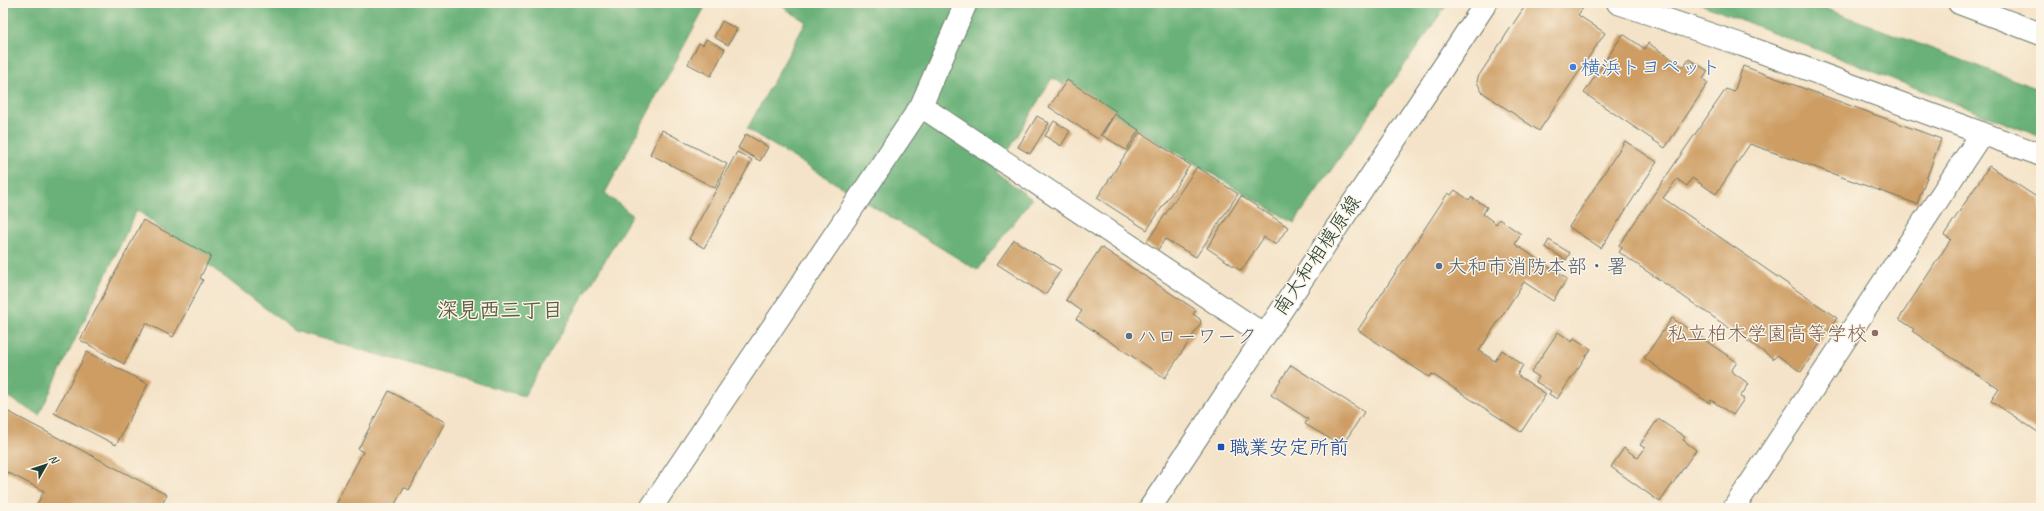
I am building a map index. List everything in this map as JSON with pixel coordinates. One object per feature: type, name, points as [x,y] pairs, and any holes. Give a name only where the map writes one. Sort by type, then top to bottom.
[{"type":"main road","points":[[651,508],[920,106],[966,3]]},
{"type":"main road","name":"南大和相模原線","points":[[1150,508],[1486,3]]},
{"type":"main road","points":[[1618,3],[1742,45],[2041,155]]},
{"type":"main road","points":[[1959,3],[2041,34]]},
{"type":"main road","points":[[920,106],[1264,335]]},
{"type":"main road","points":[[1734,508],[1982,133]]},
{"type":"green space","points":[[3,3],[707,3],[605,193],[632,215],[524,396],[295,331],[137,210],[39,415],[3,394]]},
{"type":"green space","points":[[777,3],[1448,3],[1294,223],[1052,78],[996,172],[1032,199],[977,270],[747,129],[806,22]]},
{"type":"green space","points":[[1698,3],[1811,3],[2041,90],[2041,137]]},
{"type":"building","points":[[1527,3],[1570,3],[1583,8],[1578,15],[1605,33],[1539,131],[1482,92],[1477,82],[1478,77]]},
{"type":"building","points":[[722,21],[737,29],[728,45],[714,37]]},
{"type":"building","points":[[1623,34],[1645,49],[1648,43],[1684,67],[1689,59],[1708,71],[1703,79],[1708,83],[1665,148],[1584,93]]},
{"type":"building","points":[[706,39],[725,49],[711,76],[688,64],[699,43],[703,45]]},
{"type":"building","points":[[1743,66],[1941,139],[1917,204],[1750,144],[1716,194],[1692,178],[1687,186],[1677,179],[1663,198],[1837,318],[1801,372],[1777,355],[1774,359],[1619,252],[1622,248],[1619,245],[1726,89],[1734,92]]},
{"type":"building","points":[[1067,80],[1116,111],[1098,139],[1049,107]]},
{"type":"building","points":[[1115,114],[1139,130],[1126,150],[1102,135]]},
{"type":"building","points":[[1037,116],[1049,123],[1030,154],[1018,147]]},
{"type":"building","points":[[1054,121],[1070,131],[1061,146],[1045,136]]},
{"type":"building","points":[[662,130],[727,164],[715,188],[650,154]]},
{"type":"building","points":[[1140,132],[1190,165],[1147,230],[1097,198]]},
{"type":"building","points":[[746,134],[768,147],[760,161],[738,148]]},
{"type":"building","points":[[1625,141],[1657,162],[1601,248],[1569,227]]},
{"type":"building","points":[[737,152],[752,160],[704,248],[689,239]]},
{"type":"building","points":[[1989,166],[2041,200],[2041,434],[1991,401],[1999,389],[1912,331],[1914,329],[1899,319],[1951,239],[1944,235]]},
{"type":"building","points":[[1197,167],[1238,194],[1196,257],[1165,239],[1157,251],[1146,243]]},
{"type":"building","points":[[1455,190],[1469,200],[1471,197],[1487,207],[1483,214],[1496,224],[1499,219],[1521,234],[1515,244],[1567,279],[1553,301],[1524,282],[1479,351],[1495,361],[1502,350],[1523,365],[1517,375],[1546,394],[1521,432],[1432,374],[1429,377],[1358,330],[1448,193],[1451,195]]},
{"type":"building","points":[[1241,196],[1288,227],[1276,245],[1264,237],[1241,271],[1207,248]]},
{"type":"building","points":[[143,220],[211,256],[200,278],[203,280],[173,337],[146,323],[124,364],[80,340]]},
{"type":"building","points":[[1014,240],[1061,270],[1045,295],[997,264]]},
{"type":"building","points":[[1549,240],[1570,253],[1566,260],[1545,247]]},
{"type":"building","points":[[1101,247],[1196,310],[1193,314],[1200,319],[1201,323],[1165,378],[1076,319],[1082,311],[1066,300]]},
{"type":"building","points":[[1672,318],[1737,362],[1731,371],[1749,384],[1740,397],[1744,399],[1733,415],[1711,400],[1709,403],[1644,358]]},
{"type":"building","points":[[1558,332],[1572,342],[1574,338],[1591,349],[1557,399],[1549,394],[1551,391],[1536,382],[1539,377],[1531,372]]},
{"type":"building","points":[[87,352],[148,384],[116,445],[54,413]]},
{"type":"building","points":[[1291,365],[1364,412],[1342,446],[1305,424],[1308,419],[1271,395]]},
{"type":"building","points":[[389,391],[445,422],[409,490],[404,487],[393,508],[333,508],[363,452],[358,449]]},
{"type":"building","points":[[3,409],[167,495],[160,508],[35,508],[44,491],[3,470]]},
{"type":"building","points":[[1658,419],[1685,437],[1683,440],[1696,450],[1660,502],[1611,467],[1624,448],[1638,458],[1645,448],[1640,445]]},
{"type":"place","name":"横浜トヨペット","points":[[1573,67]]},
{"type":"place","name":"大和市消防本部・署","points":[[1439,266]]},
{"type":"place","name":"私立柏木学園高等学校","points":[[1875,333]]},
{"type":"place","name":"ハローワーク","points":[[1129,336]]},
{"type":"place","name":"職業安定所前","points":[[1221,447]]},
{"type":"district","name":"深見西三丁目","points":[[500,310]]}]
